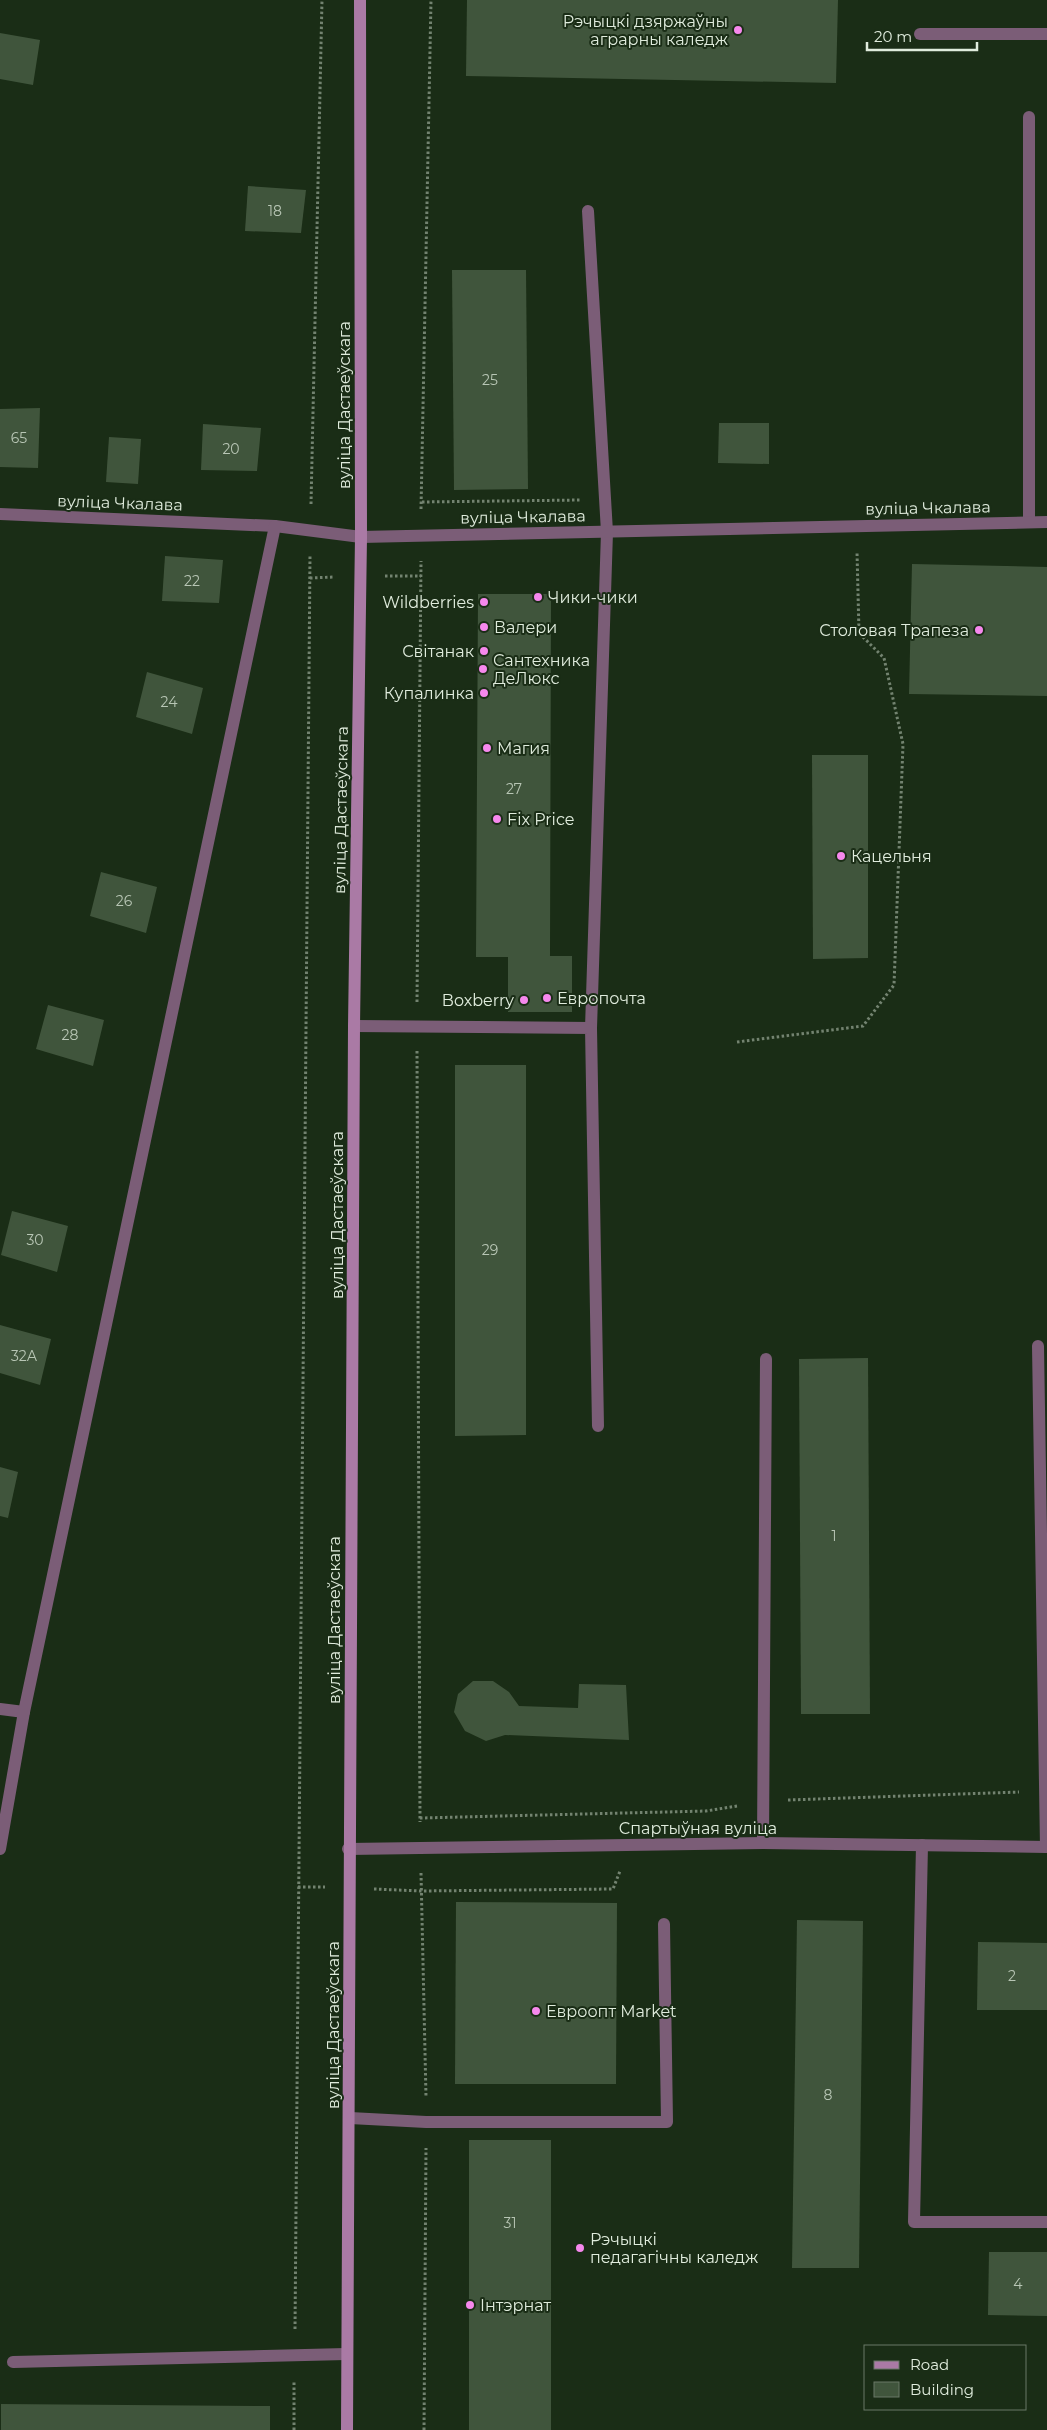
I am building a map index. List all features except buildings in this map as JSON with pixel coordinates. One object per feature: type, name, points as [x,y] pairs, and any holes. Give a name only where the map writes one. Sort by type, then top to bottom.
[{"type":"street","name":"вуліца Дастаеўскага","points":[[347,2430],[346,2354],[350,2118],[348,1849],[354,1026],[360,538],[360,0]]},
{"type":"street","points":[[920,34],[1047,34]]},
{"type":"street","points":[[1030,117],[1030,522]]},
{"type":"street","points":[[588,211],[607,532],[591,1028],[598,1426]]},
{"type":"street","name":"вуліца Чкалава","points":[[0,514],[275,526],[360,538],[1047,522]]},
{"type":"street","points":[[0,1849],[24,1712],[275,526]]},
{"type":"street","points":[[354,1026],[591,1028]]},
{"type":"street","points":[[1038,1346],[1046,1847]]},
{"type":"street","points":[[763,1843],[766,1359]]},
{"type":"street","points":[[0,1709],[24,1712]]},
{"type":"street","name":"Спартыўная вуліца","points":[[348,1849],[763,1843],[1046,1847]]},
{"type":"street","points":[[922,1844],[914,2222],[1047,2222]]},
{"type":"street","points":[[350,2118],[426,2122],[667,2122],[664,1924]]},
{"type":"street","points":[[13,2362],[346,2354]]},
{"type":"path","points":[[294,2430],[310,530],[322,0]]},
{"type":"path","points":[[422,502],[605,500]]},
{"type":"path","points":[[737,1042],[863,1026],[894,985],[902,744],[884,658],[859,633],[856,526]]},
{"type":"path","points":[[416,1027],[420,1847],[426,2122],[424,2430]]},
{"type":"path","points":[[420,1818],[706,1811],[763,1801],[1045,1791]]},
{"type":"path","points":[[421,1891],[613,1890],[623,1864]]},
{"type":"place","name":"Рэчыцкі дзяржаўны аграрны каледж","points":[[738,30]]},
{"type":"place","name":"Чики-чики","points":[[538,597]]},
{"type":"place","name":"Wildberries","points":[[484,602]]},
{"type":"place","name":"Валери","points":[[484,627]]},
{"type":"place","name":"Столовая Трапеза","points":[[979,630]]},
{"type":"place","name":"Світанак","points":[[484,651]]},
{"type":"place","name":"Сантехника ДеЛюкс","points":[[483,669]]},
{"type":"place","name":"Купалинка","points":[[484,693]]},
{"type":"place","name":"Магия","points":[[487,748]]},
{"type":"place","name":"Fix Price","points":[[497,819]]},
{"type":"place","name":"Кацельня","points":[[841,856]]},
{"type":"place","name":"Европочта","points":[[547,998]]},
{"type":"place","name":"Boxberry","points":[[524,1000]]},
{"type":"place","name":"Евроопт Market","points":[[536,2011]]},
{"type":"place","name":"Рэчыцкі педагагічны каледж","points":[[580,2248]]},
{"type":"place","name":"Інтэрнат","points":[[470,2305]]}]
